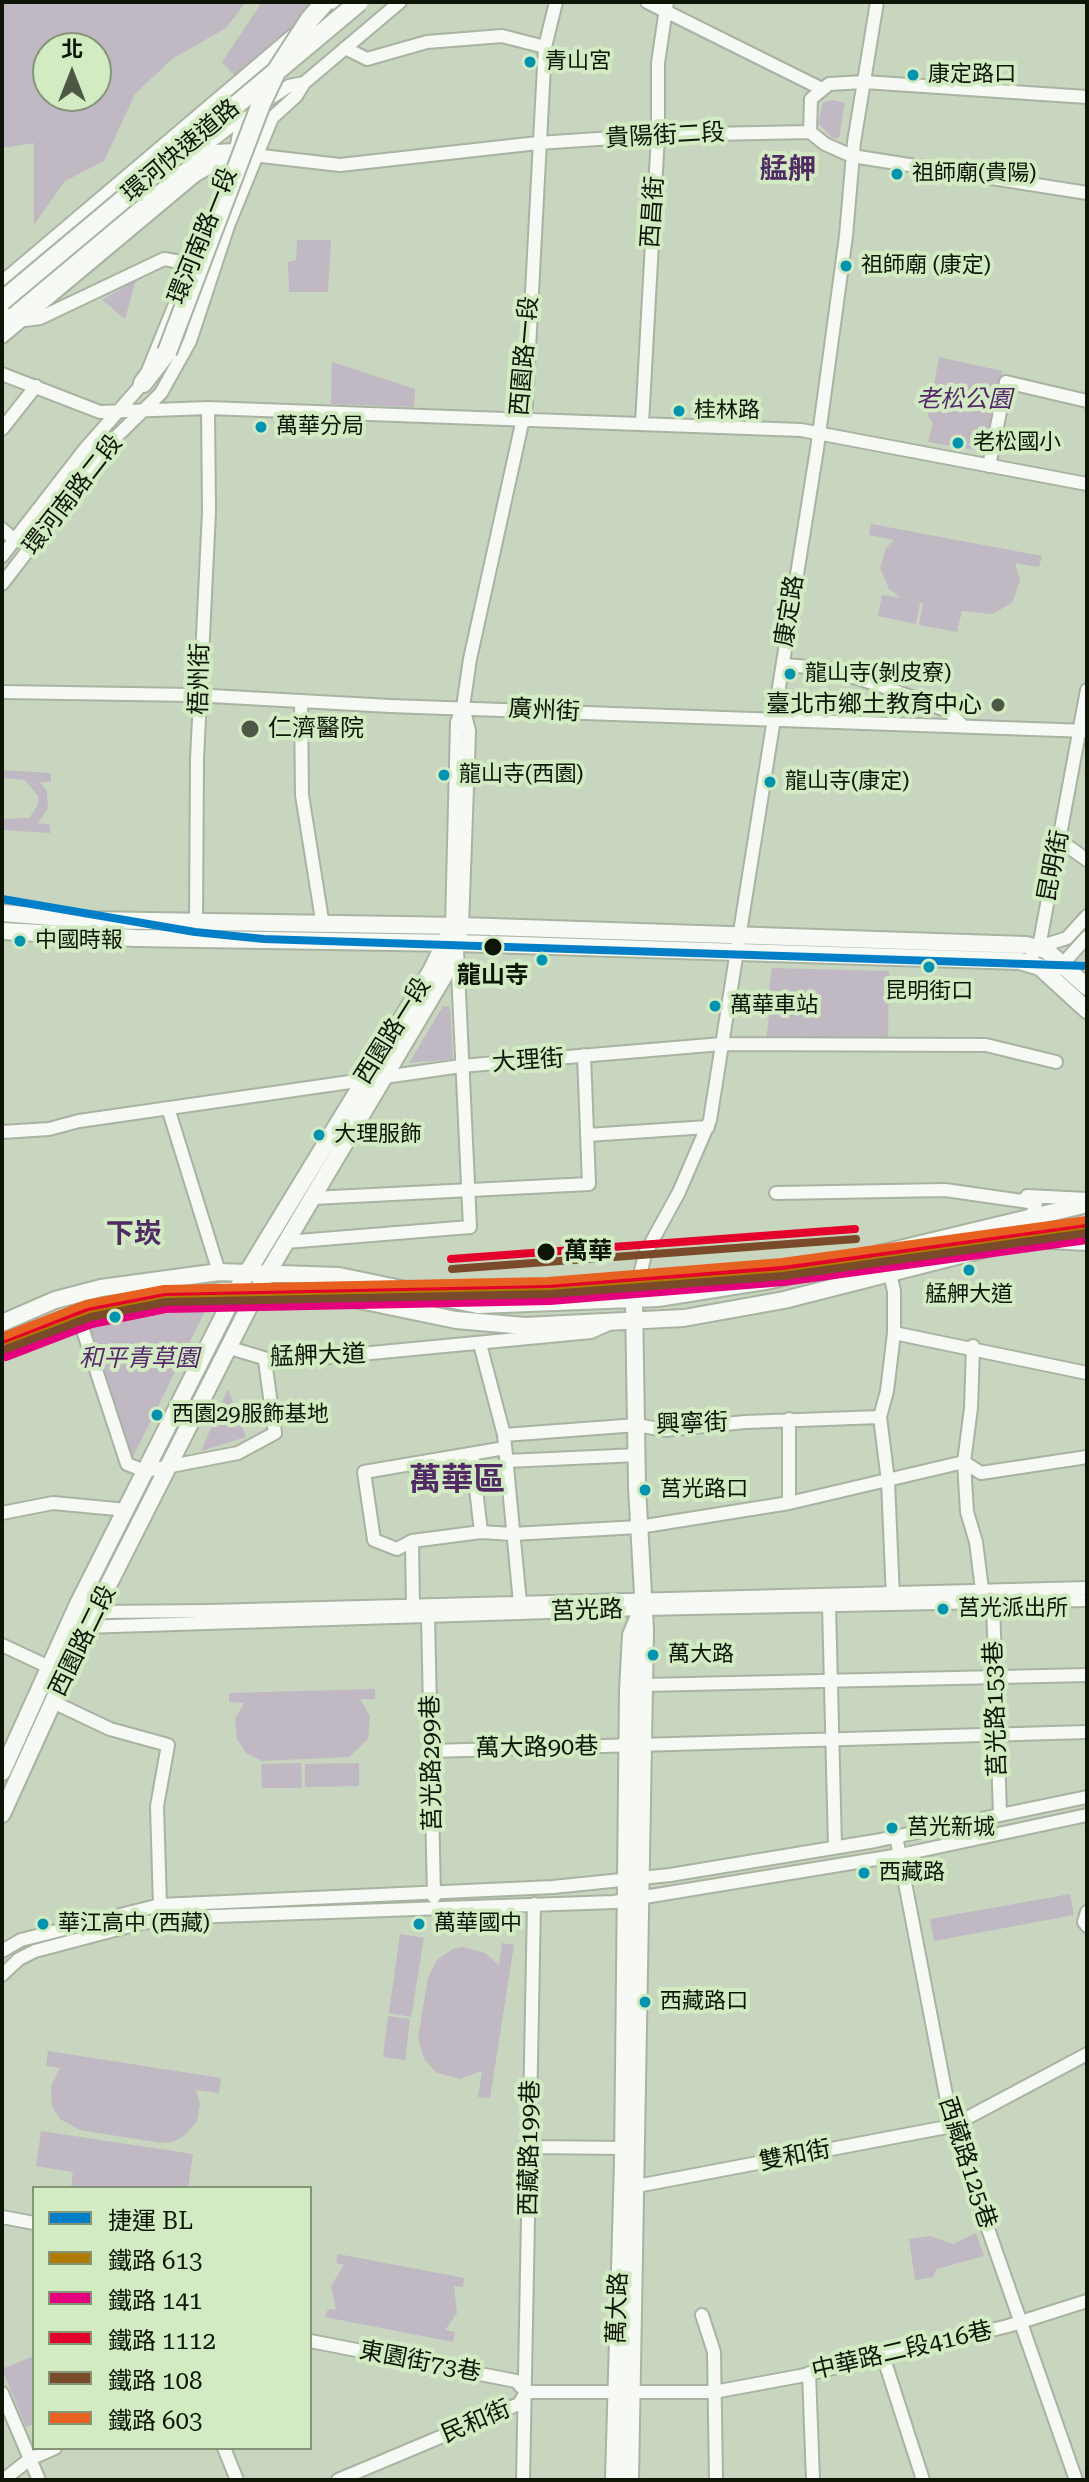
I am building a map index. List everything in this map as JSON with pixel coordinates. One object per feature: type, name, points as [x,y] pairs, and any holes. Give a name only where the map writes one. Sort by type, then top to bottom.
[{"type":"highway","points":[[143,383],[167,352],[251,120],[277,70],[310,19],[328,2]]},
{"type":"highway","name":"環河快速道路","points":[[2,284],[341,2]]},
{"type":"highway","name":"環河快速道路","points":[[2,301],[359,2]]},
{"type":"highway","points":[[251,120],[287,78],[374,2]]},
{"type":"highway","points":[[2,321],[185,172],[216,154],[244,155]]},
{"type":"main road","points":[[4,922],[323,926],[1027,962],[1056,971],[1087,987]]},
{"type":"main road","points":[[4,922],[216,939],[454,935]]},
{"type":"main road","name":"西園路一段","points":[[269,1271],[444,976],[454,935]]},
{"type":"main road","name":"西園路一段","points":[[242,1281],[362,1080],[454,935]]},
{"type":"main road","points":[[737,945],[1039,947],[1087,1010]]},
{"type":"main road","name":"艋舺大道","points":[[2,1345],[78,1315],[242,1281],[269,1271],[339,1276],[478,1305],[634,1300],[715,1291],[885,1253],[1087,1201]]},
{"type":"main road","name":"艋舺大道","points":[[2,1323],[55,1300],[101,1288],[219,1272],[257,1291],[345,1297],[456,1320],[525,1326],[684,1318],[756,1305],[1087,1223]]},
{"type":"main road","name":"西園路二段","points":[[2,1814],[87,1627],[98,1612],[269,1271]]},
{"type":"main road","name":"西園路二段","points":[[2,1769],[78,1604],[242,1281]]},
{"type":"main road","name":"萬大路","points":[[630,2480],[624,2393],[625,1880],[635,1745],[644,1685],[637,1425],[627,1320],[634,1300]]},
{"type":"main road","name":"萬大路","points":[[614,2480],[624,2393],[637,2186],[642,1878],[631,1635],[642,1604]]},
{"type":"street","points":[[280,48],[328,2]]},
{"type":"street","points":[[2,284],[280,48],[341,2]]},
{"type":"street","name":"環河南路一段","points":[[119,411],[143,383],[192,264],[244,155],[304,83],[400,2]]},
{"type":"street","name":"西園路一段","points":[[286,1242],[470,1227],[454,935],[469,731],[463,707],[526,405],[545,47],[556,2]]},
{"type":"street","points":[[647,2],[666,6],[820,88]]},
{"type":"street","name":"康定路","points":[[634,1300],[645,1254],[708,1127],[819,432],[846,236],[852,156],[877,2]]},
{"type":"street","name":"西昌街","points":[[642,423],[658,135],[658,63],[666,6]]},
{"type":"street","points":[[345,48],[367,59],[427,42],[502,36],[545,47]]},
{"type":"street","points":[[1087,97],[850,81],[820,88],[811,99],[810,132],[825,144],[852,156],[1087,193]]},
{"type":"street","name":"環河南路一段","points":[[146,409],[161,393],[190,341],[244,155],[240,129],[289,86],[304,83]]},
{"type":"street","points":[[2,313],[229,124],[251,120]]},
{"type":"street","name":"貴陽街二段","points":[[244,155],[340,165],[538,143],[658,135],[810,132]]},
{"type":"street","points":[[2,337],[196,175],[244,155]]},
{"type":"street","points":[[23,321],[40,318],[164,259],[192,264]]},
{"type":"street","points":[[2,375],[100,412],[208,408],[819,432],[1087,484]]},
{"type":"street","points":[[989,466],[1006,382],[1087,401]]},
{"type":"street","points":[[2,429],[36,386]]},
{"type":"street","name":"梧州街","points":[[196,923],[209,512],[208,408]]},
{"type":"street","name":"環河南路二段","points":[[2,584],[114,439],[146,409]]},
{"type":"street","name":"環河南路二段","points":[[2,556],[85,449],[119,411]]},
{"type":"street","points":[[2,529],[16,541]]},
{"type":"street","points":[[783,665],[825,668],[879,685],[948,711],[962,725]]},
{"type":"street","name":"昆明街","points":[[1039,947],[1083,730],[1087,690]]},
{"type":"street","name":"廣州街","points":[[2,692],[201,695],[1083,730]]},
{"type":"street","points":[[301,701],[302,795],[323,926]]},
{"type":"street","points":[[1059,840],[1087,860]]},
{"type":"street","points":[[1027,962],[1039,947],[1067,938],[1087,916]]},
{"type":"street","points":[[196,923],[216,939]]},
{"type":"street","points":[[1056,971],[1087,937]]},
{"type":"street","name":"大理街","points":[[2,1132],[49,1129],[168,1108],[461,1066],[722,1044],[986,1045],[1056,1062]]},
{"type":"street","points":[[313,1198],[589,1184],[584,1055]]},
{"type":"street","points":[[168,1108],[219,1272]]},
{"type":"street","points":[[587,1135],[708,1127]]},
{"type":"street","points":[[776,1193],[906,1188],[1036,1203],[1032,1215]]},
{"type":"street","points":[[996,1197],[1087,1201]]},
{"type":"street","points":[[1021,1241],[1087,1244]]},
{"type":"street","points":[[885,1253],[894,1291],[894,1333],[887,1391],[880,1417],[888,1481],[893,1598]]},
{"type":"street","points":[[78,1315],[127,1464],[145,1471],[169,1469],[238,1453],[275,1433],[265,1361]]},
{"type":"street","points":[[455,1345],[463,1335],[456,1320]]},
{"type":"street","name":"艋舺大道","points":[[230,1348],[265,1361],[591,1332],[627,1320]]},
{"type":"street","points":[[894,1333],[973,1346],[1085,1373]]},
{"type":"street","points":[[480,1344],[505,1448],[520,1603]]},
{"type":"street","name":"莒光路153巷","points":[[973,1346],[971,1408],[964,1462],[967,1512],[986,1598],[995,1677],[1000,1814]]},
{"type":"street","name":"興寧街","points":[[505,1448],[637,1425],[664,1430],[789,1419],[880,1417]]},
{"type":"street","points":[[789,1419],[789,1503]]},
{"type":"street","points":[[638,1455],[505,1448],[364,1472],[374,1540],[397,1549],[412,1541],[481,1532],[512,1534],[639,1527],[789,1503],[964,1462],[981,1473],[1087,1457]]},
{"type":"street","points":[[472,1454],[481,1532]]},
{"type":"street","points":[[477,1488],[508,1485]]},
{"type":"street","points":[[2,1513],[53,1503],[127,1510]]},
{"type":"street","points":[[412,1541],[413,1607]]},
{"type":"street","name":"莒光路","points":[[986,1598],[1087,1588]]},
{"type":"street","name":"莒光路","points":[[98,1612],[520,1603],[829,1605],[893,1598]]},
{"type":"street","name":"莒光路","points":[[68,1626],[428,1616],[642,1604],[893,1598],[1087,1600]]},
{"type":"street","points":[[78,1604],[98,1612]]},
{"type":"street","points":[[829,1605],[835,1847]]},
{"type":"street","name":"莒光路299巷","points":[[428,1616],[435,1909]]},
{"type":"street","points":[[2,1645],[49,1667]]},
{"type":"street","points":[[644,1685],[1087,1675]]},
{"type":"street","points":[[53,1702],[110,1729],[168,1745],[157,1806],[160,1905]]},
{"type":"street","name":"萬大路90巷","points":[[431,1751],[1087,1732]]},
{"type":"street","points":[[2,1769],[19,1777]]},
{"type":"street","points":[[2,1951],[33,1936],[160,1905],[625,1880],[835,1847],[1087,1797]]},
{"type":"street","points":[[2,1975],[19,1959],[35,1951],[141,1923],[201,1916],[625,1901],[900,1855],[1087,1815]]},
{"type":"street","name":"西藏路125巷","points":[[896,1836],[952,2126],[1076,2480]]},
{"type":"street","name":"西藏路199巷","points":[[523,2480],[534,1904]]},
{"type":"street","name":"雙和街","points":[[637,2186],[952,2126],[1087,2054]]},
{"type":"street","points":[[530,2147],[624,2148]]},
{"type":"street","points":[[2,2217],[32,2223]]},
{"type":"street","name":"中華路二段416巷","points":[[624,2393],[714,2392],[1020,2323],[1087,2301]]},
{"type":"street","points":[[702,2315],[714,2352],[716,2480]]},
{"type":"street","name":"東園街73巷","points":[[312,2341],[516,2381],[526,2392]]},
{"type":"street","points":[[883,2356],[923,2480]]},
{"type":"street","points":[[809,2373],[813,2480]]},
{"type":"street","name":"民和街","points":[[338,2480],[519,2404],[526,2392],[624,2393]]},
{"type":"street","points":[[2,2393],[39,2480]]},
{"type":"street","points":[[3,2480],[30,2459],[50,2450]]},
{"type":"street","points":[[225,2450],[237,2480]]},
{"type":"green space","points":[[2,2],[246,2],[226,28],[172,59],[135,94],[104,161],[65,181],[34,225],[34,143],[2,148]]},
{"type":"green space","points":[[262,2],[328,2],[241,82],[222,62]]},
{"type":"green space","points":[[833,100],[845,103],[839,138],[832,138],[818,123],[823,103]]},
{"type":"green space","points":[[297,240],[331,240],[328,292],[289,292],[288,262],[296,260]]},
{"type":"green space","points":[[136,280],[125,319],[102,300]]},
{"type":"green space","name":"老松公園","points":[[939,357],[1002,371],[987,452],[928,442],[933,423],[928,416]]},
{"type":"green space","points":[[332,362],[415,389],[414,407],[331,404]]},
{"type":"green space","points":[[871,524],[1042,556],[1039,567],[1015,563],[1020,581],[1012,603],[992,614],[962,611],[957,632],[919,625],[923,603],[920,603],[916,624],[878,616],[882,595],[901,598],[889,589],[880,568],[886,548],[894,540],[869,535]]},
{"type":"green space","points":[[2,770],[51,773],[51,782],[40,782],[47,791],[48,808],[38,823],[50,825],[50,833],[2,830],[2,819],[29,818],[38,805],[38,796],[25,780],[2,778]]},
{"type":"green space","points":[[772,968],[889,971],[888,1041],[766,1039],[770,1008],[789,1010],[790,999],[768,996]]},
{"type":"green space","points":[[443,1006],[450,1007],[453,1059],[409,1063]]},
{"type":"green space","name":"和平青草園","points":[[207,1307],[131,1461],[88,1327]]},
{"type":"green space","points":[[228,1389],[246,1437],[201,1451]]},
{"type":"green space","points":[[375,1689],[375,1699],[360,1699],[370,1716],[368,1739],[349,1757],[262,1761],[246,1753],[237,1739],[235,1719],[244,1703],[229,1702],[229,1693]]},
{"type":"green space","points":[[301,1763],[302,1788],[262,1788],[261,1764]]},
{"type":"green space","points":[[359,1763],[359,1786],[305,1787],[305,1764]]},
{"type":"green space","points":[[1070,1894],[1074,1915],[934,1941],[930,1919]]},
{"type":"green space","points":[[400,1934],[424,1938],[411,2017],[389,2013]]},
{"type":"green space","points":[[502,1943],[514,1945],[490,2098],[478,2097],[482,2071],[460,2079],[437,2073],[424,2059],[418,2038],[428,1978],[437,1960],[453,1949],[463,1947],[485,1953],[499,1965]]},
{"type":"green space","points":[[388,2016],[410,2019],[405,2060],[383,2057]]},
{"type":"green space","points":[[48,2051],[221,2078],[219,2093],[196,2090],[200,2104],[197,2121],[184,2136],[172,2142],[161,2143],[80,2130],[60,2119],[52,2106],[51,2086],[60,2068],[46,2066]]},
{"type":"green space","points":[[41,2131],[193,2154],[188,2186],[71,2186],[73,2172],[36,2166]]},
{"type":"green space","points":[[976,2233],[984,2256],[937,2269],[933,2277],[915,2280],[909,2239],[930,2236],[953,2244]]},
{"type":"green space","points":[[338,2254],[464,2278],[463,2287],[454,2286],[457,2313],[445,2330],[455,2332],[453,2342],[325,2317],[328,2309],[336,2310],[331,2286],[344,2265],[336,2263]]},
{"type":"green space","points":[[32,2357],[32,2425],[26,2427],[2,2369]]},
{"type":"metro line","name":"BL","points":[[2,899],[195,932],[264,939],[1087,966]]},
{"type":"rail line","name":"603","points":[[2,1337],[86,1304],[164,1289],[548,1281],[782,1262],[1086,1220]]},
{"type":"rail line","name":"1112","points":[[2,1340],[88,1307],[165,1292],[549,1284],[782,1266],[1087,1223]]},
{"type":"rail line","name":"1112","points":[[451,1259],[855,1229]]},
{"type":"rail line","name":"613","points":[[2,1348],[89,1314],[165,1299],[549,1291],[783,1272],[1087,1230]]},
{"type":"rail line","name":"108","points":[[6,1349],[91,1317],[166,1302],[550,1294],[783,1276],[1087,1233]]},
{"type":"rail line","name":"108","points":[[452,1269],[856,1239]]},
{"type":"rail line","name":"141","points":[[6,1357],[92,1324],[166,1309],[550,1301],[784,1282],[1087,1240]]},
{"type":"place","name":"青山宮","points":[[530,62]]},
{"type":"place","name":"康定路口","points":[[913,75]]},
{"type":"place","name":"祖師廟(貴陽)","points":[[897,174]]},
{"type":"place","name":"祖師廟 (康定)","points":[[846,266]]},
{"type":"place","name":"桂林路","points":[[679,411]]},
{"type":"place","name":"萬華分局","points":[[261,427]]},
{"type":"place","name":"老松國小","points":[[958,443]]},
{"type":"place","name":"龍山寺(剝皮寮)","points":[[790,674]]},
{"type":"place","name":"臺北市鄉土教育中心","points":[[998,705]]},
{"type":"place","name":"仁濟醫院","points":[[250,729]]},
{"type":"place","name":"龍山寺(西園)","points":[[444,775]]},
{"type":"place","name":"龍山寺(康定)","points":[[770,782]]},
{"type":"place","name":"中國時報","points":[[20,941]]},
{"type":"place","name":"龍山寺","points":[[493,947]]},
{"type":"place","name":"昆明街口","points":[[929,967]]},
{"type":"place","name":"萬華車站","points":[[715,1006]]},
{"type":"place","name":"大理服飾","points":[[319,1135]]},
{"type":"place","name":"萬華","points":[[546,1252]]},
{"type":"place","name":"艋舺大道","points":[[969,1270]]},
{"type":"place","name":"西園29服飾基地","points":[[157,1415]]},
{"type":"place","name":"莒光路口","points":[[645,1490]]},
{"type":"place","name":"莒光派出所","points":[[943,1609]]},
{"type":"place","name":"萬大路","points":[[653,1655]]},
{"type":"place","name":"莒光新城","points":[[892,1828]]},
{"type":"place","name":"西藏路","points":[[864,1873]]},
{"type":"place","name":"華江高中 (西藏)","points":[[43,1924]]},
{"type":"place","name":"萬華國中","points":[[419,1924]]},
{"type":"place","name":"西藏路口","points":[[645,2002]]},
{"type":"district","name":"艋舺","points":[[788,170]]},
{"type":"district","name":"下崁","points":[[134,1235]]},
{"type":"district","name":"萬華區","points":[[457,1481]]}]
